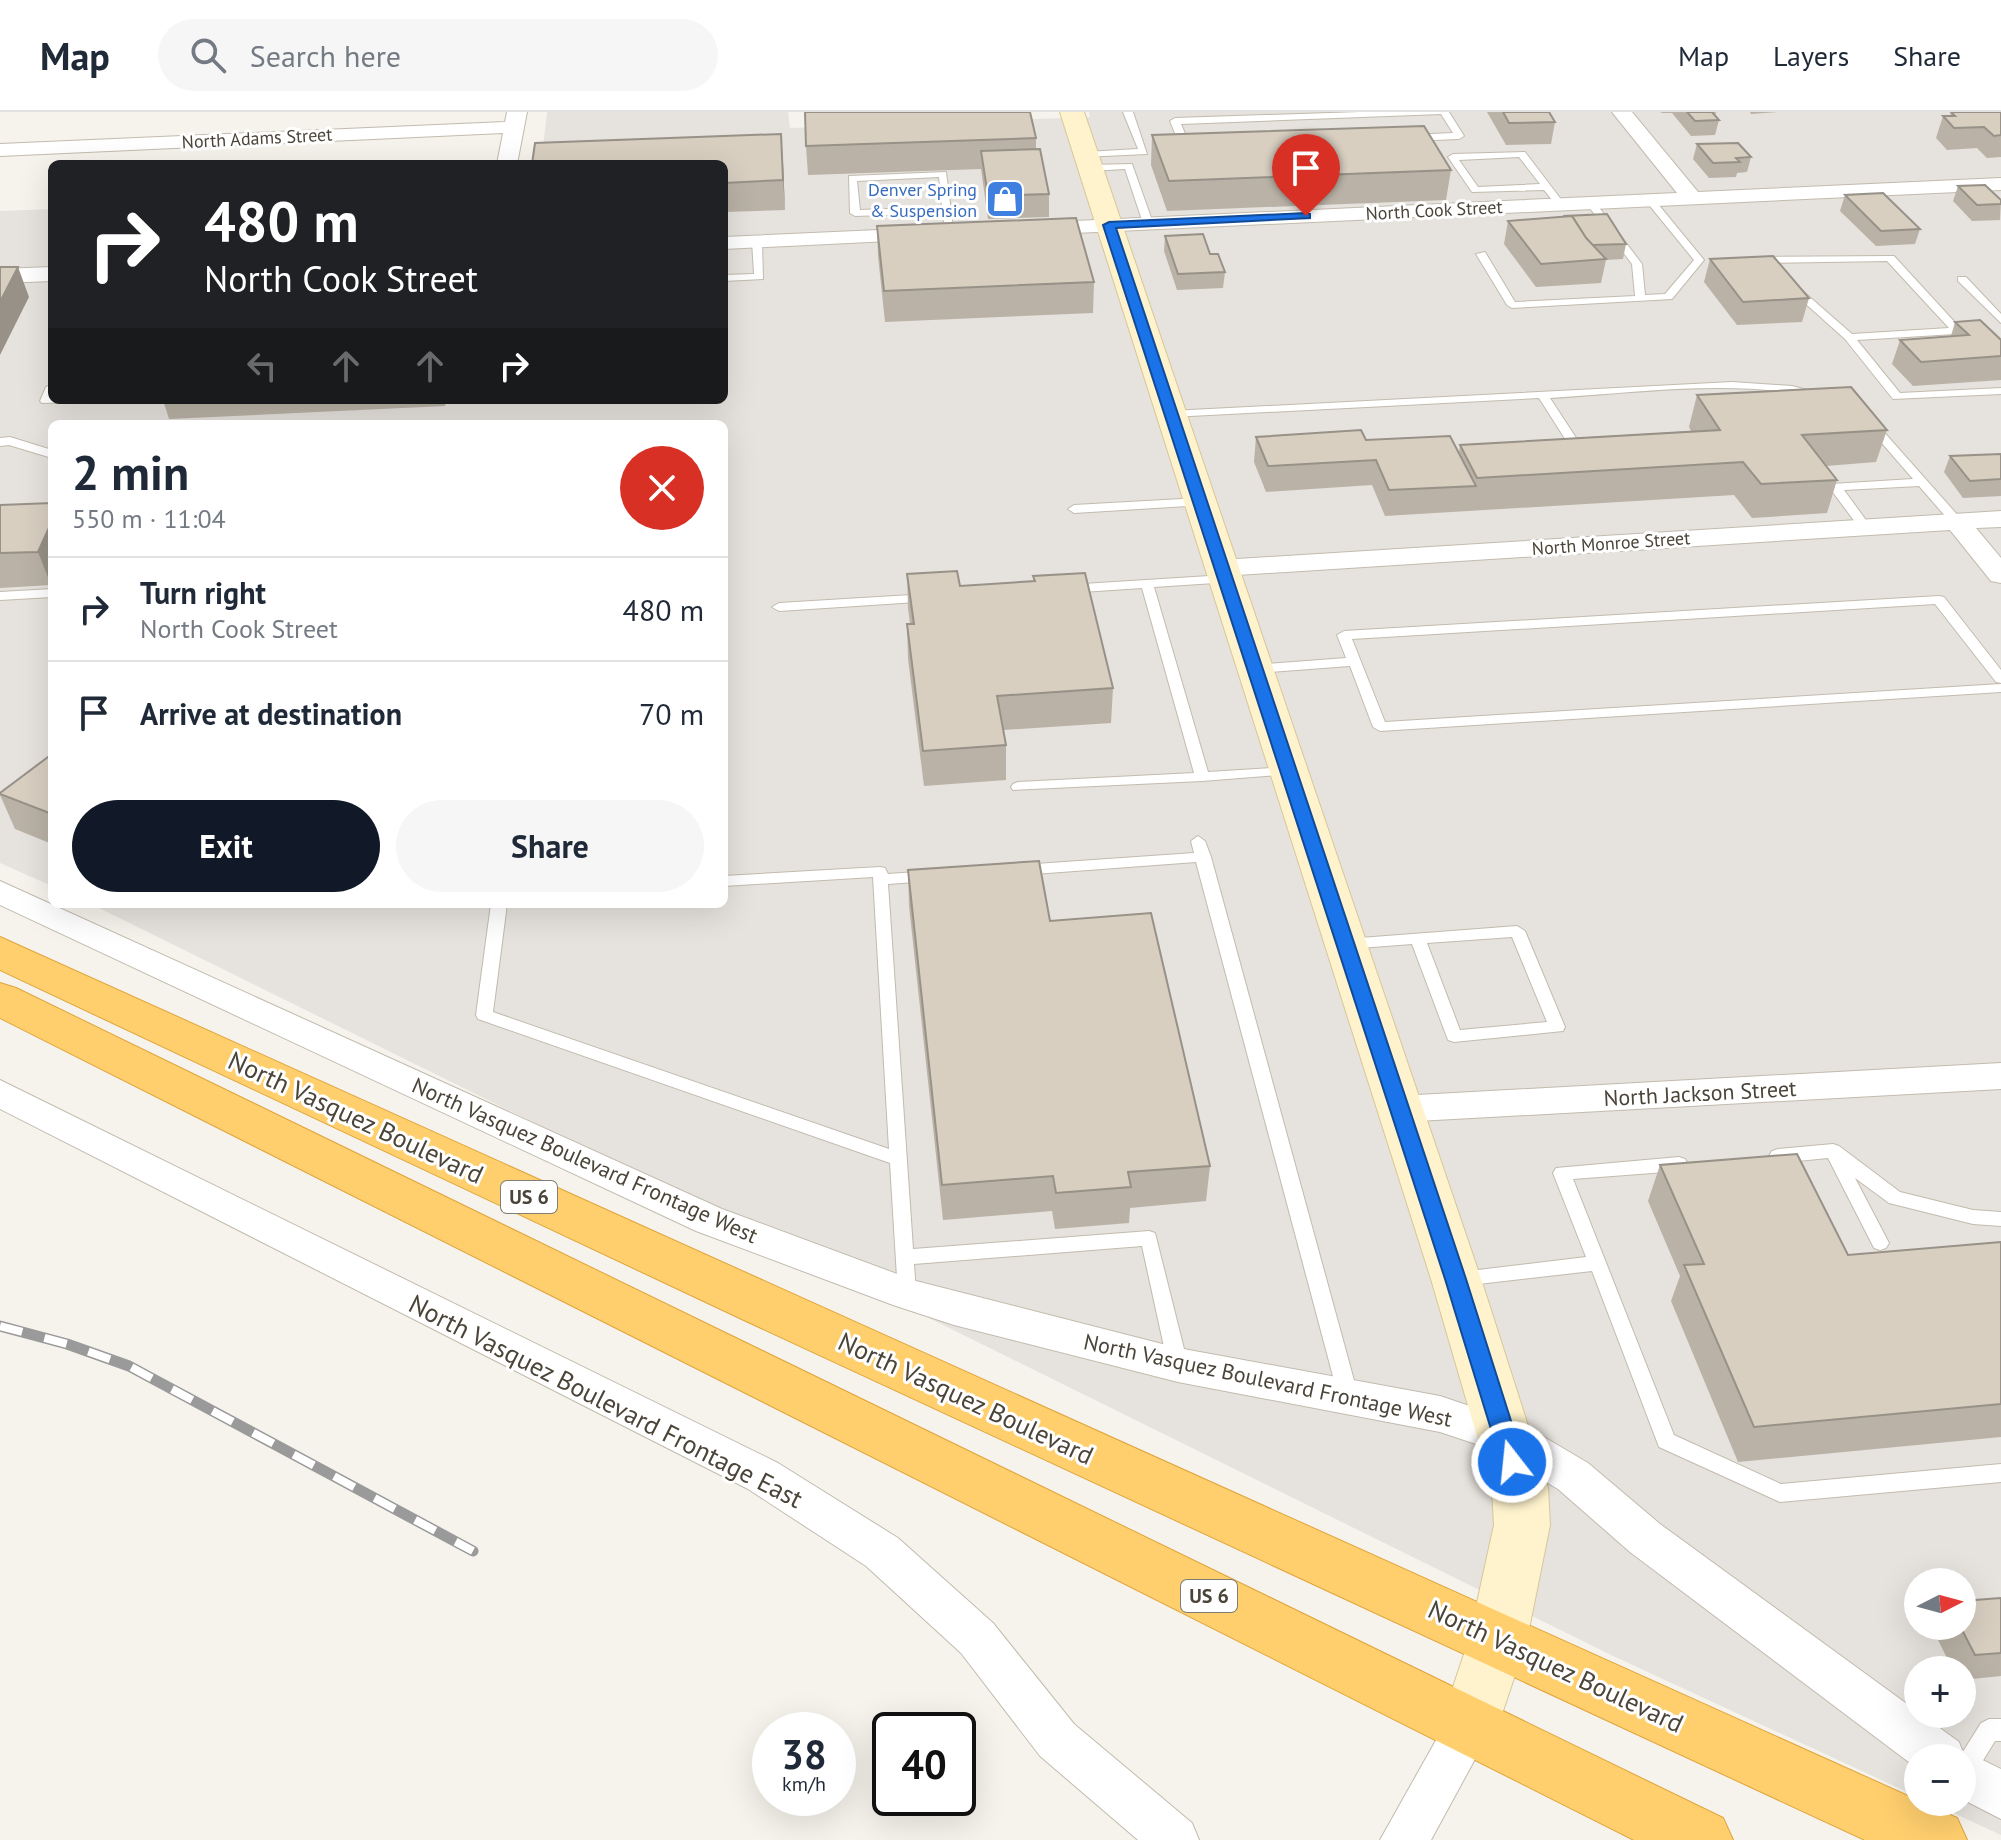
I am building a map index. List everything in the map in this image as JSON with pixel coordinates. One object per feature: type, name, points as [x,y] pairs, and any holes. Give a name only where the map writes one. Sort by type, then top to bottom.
[{"type":"highway","name":"North Vasquez Boulevard","points":[[0,952],[721,1286],[1935,1840]]},
{"type":"highway","name":"North Vasquez Boulevard","points":[[0,999],[1701,1840]]},
{"type":"street","points":[[1072,112],[1456,1279],[1520,1488],[1522,1525],[1498,1639],[1470,1726],[1404,1840]]},
{"type":"street","points":[[1622,112],[1692,198]]},
{"type":"street","points":[[508,160],[516,119]]},
{"type":"street","name":"North Adams Street","points":[[0,150],[516,119]]},
{"type":"street","name":"North Cook Street","points":[[1014,230],[1553,196],[1591,203],[2001,184]]},
{"type":"street","points":[[728,243],[958,233]]},
{"type":"street","points":[[0,276],[48,274]]},
{"type":"street","name":"North Monroe Street","points":[[1224,574],[2001,519]]},
{"type":"street","points":[[1957,522],[2001,575]]},
{"type":"street","name":"North Vasquez Boulevard Frontage West","points":[[0,892],[709,1220],[907,1294],[954,1309],[1178,1365],[1440,1414],[1505,1436],[1573,1476],[1657,1547],[1923,1744]]},
{"type":"street","name":"North Jackson Street","points":[[1399,1109],[2001,1076]]},
{"type":"street","name":"North Vasquez Boulevard Frontage East","points":[[0,1093],[763,1476],[882,1552],[977,1638],[1057,1740],[1175,1840]]},
{"type":"street","points":[[1976,1781],[2001,1795]]},
{"type":"lane","points":[[1088,162],[1144,152],[1128,112]]},
{"type":"lane","points":[[1200,146],[1185,146],[1175,121],[1442,112],[1459,136],[1398,138]]},
{"type":"lane","points":[[1522,154],[1553,196],[1475,190],[1453,157],[1522,154]]},
{"type":"lane","points":[[1088,162],[1129,166],[1148,223]]},
{"type":"lane","points":[[947,210],[855,213],[852,178],[943,174],[947,210],[958,233]]},
{"type":"lane","points":[[1650,200],[1699,260]]},
{"type":"lane","points":[[1591,203],[1637,264],[1640,298]]},
{"type":"lane","points":[[728,278],[759,277],[757,241]]},
{"type":"lane","points":[[1481,254],[1512,305],[1668,297],[1699,260]]},
{"type":"lane","points":[[1741,260],[1890,258],[1957,331],[2001,356]]},
{"type":"lane","points":[[1699,260],[1713,260]]},
{"type":"lane","points":[[1768,260],[1777,270]]},
{"type":"lane","points":[[1962,279],[2001,320]]},
{"type":"lane","points":[[1786,280],[1805,301],[1849,337],[1897,397],[2001,391]]},
{"type":"lane","points":[[1849,337],[1957,331]]},
{"type":"lane","points":[[1171,414],[1732,385],[1792,389],[1829,398]]},
{"type":"lane","points":[[1542,395],[1580,453]]},
{"type":"lane","points":[[1855,413],[1868,421],[1957,522]]},
{"type":"lane","points":[[0,442],[10,441],[48,453]]},
{"type":"lane","points":[[1865,527],[1835,487],[1922,482]]},
{"type":"lane","points":[[1074,509],[1200,502]]},
{"type":"lane","points":[[1055,590],[1147,584],[1224,574]]},
{"type":"lane","points":[[1147,584],[1202,777]]},
{"type":"lane","points":[[0,596],[48,593]]},
{"type":"lane","points":[[779,607],[947,596]]},
{"type":"lane","points":[[2001,679],[1939,600],[1344,635],[1380,727],[2001,688]]},
{"type":"lane","points":[[1255,669],[1354,662]]},
{"type":"lane","points":[[1018,787],[1288,771]]},
{"type":"lane","points":[[1003,871],[1201,849],[1348,1395]]},
{"type":"lane","points":[[728,881],[880,872],[907,1294]]},
{"type":"lane","points":[[880,879],[941,875]]},
{"type":"lane","points":[[498,908],[484,1015],[898,1159]]},
{"type":"lane","points":[[1346,945],[1418,939],[1517,931],[1557,1027],[1454,1036],[1418,939]]},
{"type":"lane","points":[[1758,1157],[1833,1151],[1895,1198],[1973,1217],[2001,1219]]},
{"type":"lane","points":[[1833,1151],[1880,1243]]},
{"type":"lane","points":[[1697,1162],[1562,1173],[1666,1441],[1780,1493],[2001,1473]]},
{"type":"lane","points":[[905,1257],[1149,1238],[1178,1365]]},
{"type":"lane","points":[[1456,1279],[1598,1263]]},
{"type":"lane","points":[[1976,1751],[1989,1730],[2001,1730]]},
{"type":"shaded area","points":[[547,112],[788,112],[790,128],[1090,117],[1089,112],[2001,112],[2001,1835],[1960,1816],[1976,1816],[1976,1744],[1904,1744],[1904,1791],[1611,1655],[99,908],[728,908],[728,420],[48,420],[48,884],[0,863],[0,211],[48,209],[48,404],[728,404],[728,160],[541,160]]},
{"type":"building","points":[[805,112],[1030,112],[1036,138],[806,146]]},
{"type":"building","points":[[1503,112],[1549,112],[1555,122],[1509,123]]},
{"type":"building","points":[[1687,112],[1712,112],[1719,120],[1695,121]]},
{"type":"building","points":[[1951,112],[2001,112],[2001,135],[1994,136],[1984,127],[1954,128],[1943,116],[1955,116]]},
{"type":"building","points":[[1424,126],[1451,170],[1169,181],[1152,135]]},
{"type":"building","points":[[781,134],[783,180],[728,183],[728,160],[533,160],[535,143]]},
{"type":"building","points":[[1738,143],[1751,157],[1736,158],[1740,162],[1713,163],[1697,144]]},
{"type":"building","points":[[1040,149],[1049,194],[988,196],[981,151]]},
{"type":"building","points":[[1985,185],[2001,200],[2001,204],[1977,205],[1958,186]]},
{"type":"building","points":[[1883,193],[1920,229],[1881,231],[1845,195]]},
{"type":"building","points":[[1607,214],[1626,244],[1592,245],[1572,216],[1565,216]]},
{"type":"building","points":[[1572,216],[1586,238],[1606,259],[1541,264],[1508,221]]},
{"type":"building","points":[[1076,218],[1094,282],[884,291],[877,226]]},
{"type":"building","points":[[1203,234],[1210,254],[1218,254],[1225,272],[1178,274],[1165,236]]},
{"type":"building","points":[[1773,256],[1809,298],[1743,302],[1710,259]]},
{"type":"building","points":[[0,267],[18,267],[0,302]]},
{"type":"building","points":[[1980,320],[2001,340],[2001,356],[1921,362],[1900,340],[1969,335],[1955,322]]},
{"type":"building","points":[[1851,387],[1887,430],[1802,435],[1837,480],[1761,484],[1743,462],[1477,478],[1460,445],[1720,430],[1697,395]]},
{"type":"building","points":[[1361,430],[1366,440],[1450,436],[1476,486],[1389,490],[1376,460],[1268,466],[1256,437]]},
{"type":"building","points":[[2001,454],[2001,479],[1970,481],[1950,456]]},
{"type":"building","points":[[48,503],[48,530],[38,552],[0,553],[0,505]]},
{"type":"building","points":[[957,571],[960,586],[1035,581],[1033,576],[1085,573],[1113,688],[997,696],[1006,745],[923,751],[907,624],[914,624],[907,574]]},
{"type":"building","points":[[48,757],[48,812],[0,793]]},
{"type":"building","points":[[1039,861],[1050,921],[1151,913],[1210,1166],[1128,1172],[1131,1187],[1056,1193],[1053,1176],[942,1185],[908,870]]},
{"type":"building","points":[[1797,1154],[1848,1255],[2001,1242],[2001,1404],[1754,1427],[1684,1265],[1704,1264],[1660,1165]]},
{"type":"building","points":[[2001,1598],[2001,1653],[1975,1655],[1967,1640],[1976,1640],[1976,1600]]},
{"type":"railway","points":[[0,1326],[67,1344],[129,1366],[473,1551]]},
{"type":"place","name":"Denver Spring & Suspension","points":[[1005,199]]},
{"type":"route","points":[[1306,216],[1109,225],[1456,1279],[1512,1462]]}]
